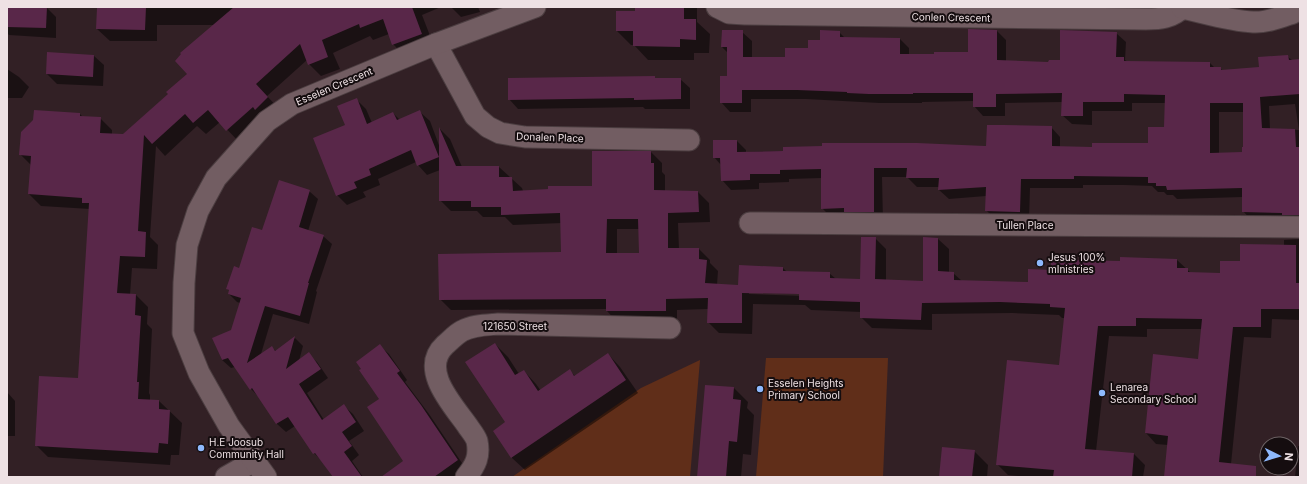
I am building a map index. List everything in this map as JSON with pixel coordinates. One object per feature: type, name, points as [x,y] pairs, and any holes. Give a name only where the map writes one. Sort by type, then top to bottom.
[{"type":"street","name":"Esselen Crescent","points":[[260,469],[229,426],[199,373],[183,333],[184,283],[187,245],[198,211],[216,178],[267,121],[292,104],[436,44],[535,7]]},
{"type":"street","name":"Conlen Crescent","points":[[717,7],[729,13],[745,14],[1146,19],[1164,18],[1175,14],[1182,8]]},
{"type":"street","points":[[1182,8],[1221,17],[1254,22],[1279,18],[1293,13],[1296,7]]},
{"type":"street","name":"Donalen Place","points":[[436,44],[475,116],[488,127],[500,133],[525,137],[689,140]]},
{"type":"street","name":"Tullen Place","points":[[750,223],[1300,227]]},
{"type":"street","name":"121650 Street","points":[[466,477],[474,468],[479,452],[476,438],[445,394],[436,377],[436,363],[440,350],[461,331],[477,326],[498,324],[670,328]]},
{"type":"street","points":[[226,477],[260,469]]},
{"type":"shaded area","points":[[766,358],[888,358],[883,477],[756,477]]},
{"type":"shaded area","points":[[700,360],[690,477],[512,477],[641,388]]},
{"type":"building","points":[[7,7],[47,7],[46,28],[7,27]]},
{"type":"building","points":[[146,7],[145,30],[96,29],[97,8]]},
{"type":"building","points":[[234,7],[412,7],[422,34],[392,45],[383,19],[360,28],[359,24],[322,40],[328,57],[308,65],[300,44],[256,84],[268,97],[255,110],[253,107],[226,131],[208,110],[193,123],[185,114],[152,144],[144,135],[138,231],[146,232],[145,257],[120,256],[117,293],[136,294],[135,315],[141,316],[137,382],[139,382],[138,399],[159,400],[159,409],[170,410],[168,444],[159,443],[158,453],[35,446],[39,376],[78,378],[89,203],[82,203],[82,198],[28,194],[31,156],[19,155],[21,132],[33,120],[34,110],[80,113],[80,116],[101,117],[100,133],[123,134],[168,94],[166,92],[187,74],[175,61],[181,54],[180,53]]},
{"type":"building","points":[[635,7],[684,7],[684,19],[696,19],[696,40],[680,39],[680,47],[633,46],[633,31],[616,31],[616,11],[635,11]]},
{"type":"building","points":[[968,29],[997,30],[997,60],[1048,62],[1049,60],[1060,60],[1060,30],[1117,32],[1116,57],[1124,57],[1124,61],[1210,62],[1210,67],[1221,67],[1221,70],[1259,67],[1258,57],[1288,55],[1289,60],[1300,59],[1300,94],[1260,97],[1262,128],[1295,129],[1296,147],[1300,147],[1300,215],[1242,212],[1242,188],[1167,190],[1166,186],[1156,186],[1156,183],[1148,183],[1148,177],[1074,176],[1074,179],[1021,179],[1020,212],[985,211],[986,187],[938,190],[939,178],[906,178],[907,168],[874,168],[874,212],[844,212],[844,208],[821,209],[821,169],[780,170],[780,174],[750,174],[750,180],[721,181],[720,158],[713,158],[713,140],[737,140],[737,152],[783,151],[783,147],[822,146],[822,143],[917,143],[986,146],[987,125],[1003,125],[1052,126],[1052,146],[1092,147],[1092,143],[1148,143],[1148,127],[1164,127],[1165,95],[1124,94],[1124,102],[1083,102],[1083,116],[1061,116],[1062,93],[996,94],[996,107],[973,107],[973,93],[869,94],[797,90],[742,90],[742,103],[720,103],[720,76],[727,76],[727,47],[721,47],[722,30],[743,30],[743,57],[785,57],[785,48],[808,48],[808,40],[820,40],[820,30],[840,31],[840,37],[900,38],[900,54],[968,52]],"holes":[[[1210,103],[1243,103],[1242,152],[1210,153]]]},
{"type":"building","points":[[47,52],[94,55],[93,77],[46,74]]},
{"type":"building","points":[[655,76],[655,78],[681,78],[681,99],[634,100],[634,98],[508,100],[508,78]]},
{"type":"building","points":[[357,98],[367,124],[393,112],[397,120],[420,110],[439,157],[417,166],[411,150],[369,169],[371,175],[354,182],[357,188],[336,196],[313,138],[345,125],[337,106]]},
{"type":"building","points":[[439,127],[456,166],[499,166],[499,177],[512,177],[513,191],[548,189],[548,186],[592,186],[592,151],[651,151],[651,163],[654,163],[654,190],[698,191],[699,212],[668,213],[668,248],[699,248],[699,259],[707,260],[705,283],[738,285],[739,265],[783,267],[783,271],[830,272],[830,278],[860,279],[861,237],[876,237],[875,279],[923,281],[923,237],[938,238],[938,271],[954,272],[954,280],[1028,282],[1028,269],[1051,270],[1051,258],[1120,261],[1120,257],[1177,259],[1177,268],[1188,268],[1188,272],[1220,273],[1220,261],[1240,261],[1240,244],[1296,245],[1296,283],[1300,283],[1300,309],[1261,309],[1261,327],[1233,327],[1219,462],[1256,466],[1256,477],[1164,477],[1168,436],[1145,433],[1153,354],[1198,359],[1202,319],[1136,318],[1136,326],[1098,326],[1085,449],[1134,453],[1132,477],[1053,477],[1054,470],[996,465],[1007,360],[1059,365],[1065,308],[1050,307],[1050,304],[1000,302],[922,303],[921,320],[860,318],[860,302],[799,300],[799,294],[742,293],[742,323],[707,323],[708,298],[666,299],[666,311],[606,311],[606,299],[439,300],[438,254],[561,252],[560,213],[501,215],[501,207],[471,207],[471,201],[439,201]],"holes":[[[607,219],[638,219],[639,253],[606,253]]]},
{"type":"building","points":[[279,180],[310,190],[299,227],[324,235],[308,283],[300,316],[265,306],[247,363],[272,346],[275,351],[295,336],[286,369],[309,352],[321,369],[299,384],[322,420],[344,404],[356,422],[342,432],[352,446],[344,452],[362,477],[333,477],[315,453],[313,454],[288,417],[276,424],[252,388],[250,390],[228,358],[222,360],[212,338],[231,330],[241,298],[228,294],[229,290],[226,289],[234,266],[239,268],[252,227],[262,230]]},
{"type":"building","points":[[495,343],[515,375],[524,370],[538,391],[570,369],[574,376],[608,353],[626,380],[511,458],[493,431],[505,422],[465,362]]},
{"type":"building","points":[[380,344],[400,371],[397,373],[421,405],[458,460],[434,477],[381,477],[403,461],[367,407],[379,399],[359,370],[361,369],[356,362]]},
{"type":"building","points":[[705,385],[734,387],[733,399],[741,400],[737,442],[729,441],[726,477],[697,477]]},
{"type":"building","points":[[942,447],[975,450],[972,477],[939,477]]},
{"type":"place","name":"Jesus 100% mInistries","points":[[1040,263]]},
{"type":"place","name":"Esselen Heights Primary School","points":[[760,389]]},
{"type":"place","name":"Lenarea Secondary School","points":[[1102,393]]},
{"type":"place","name":"H.E Joosub Community Hall","points":[[201,448]]}]
